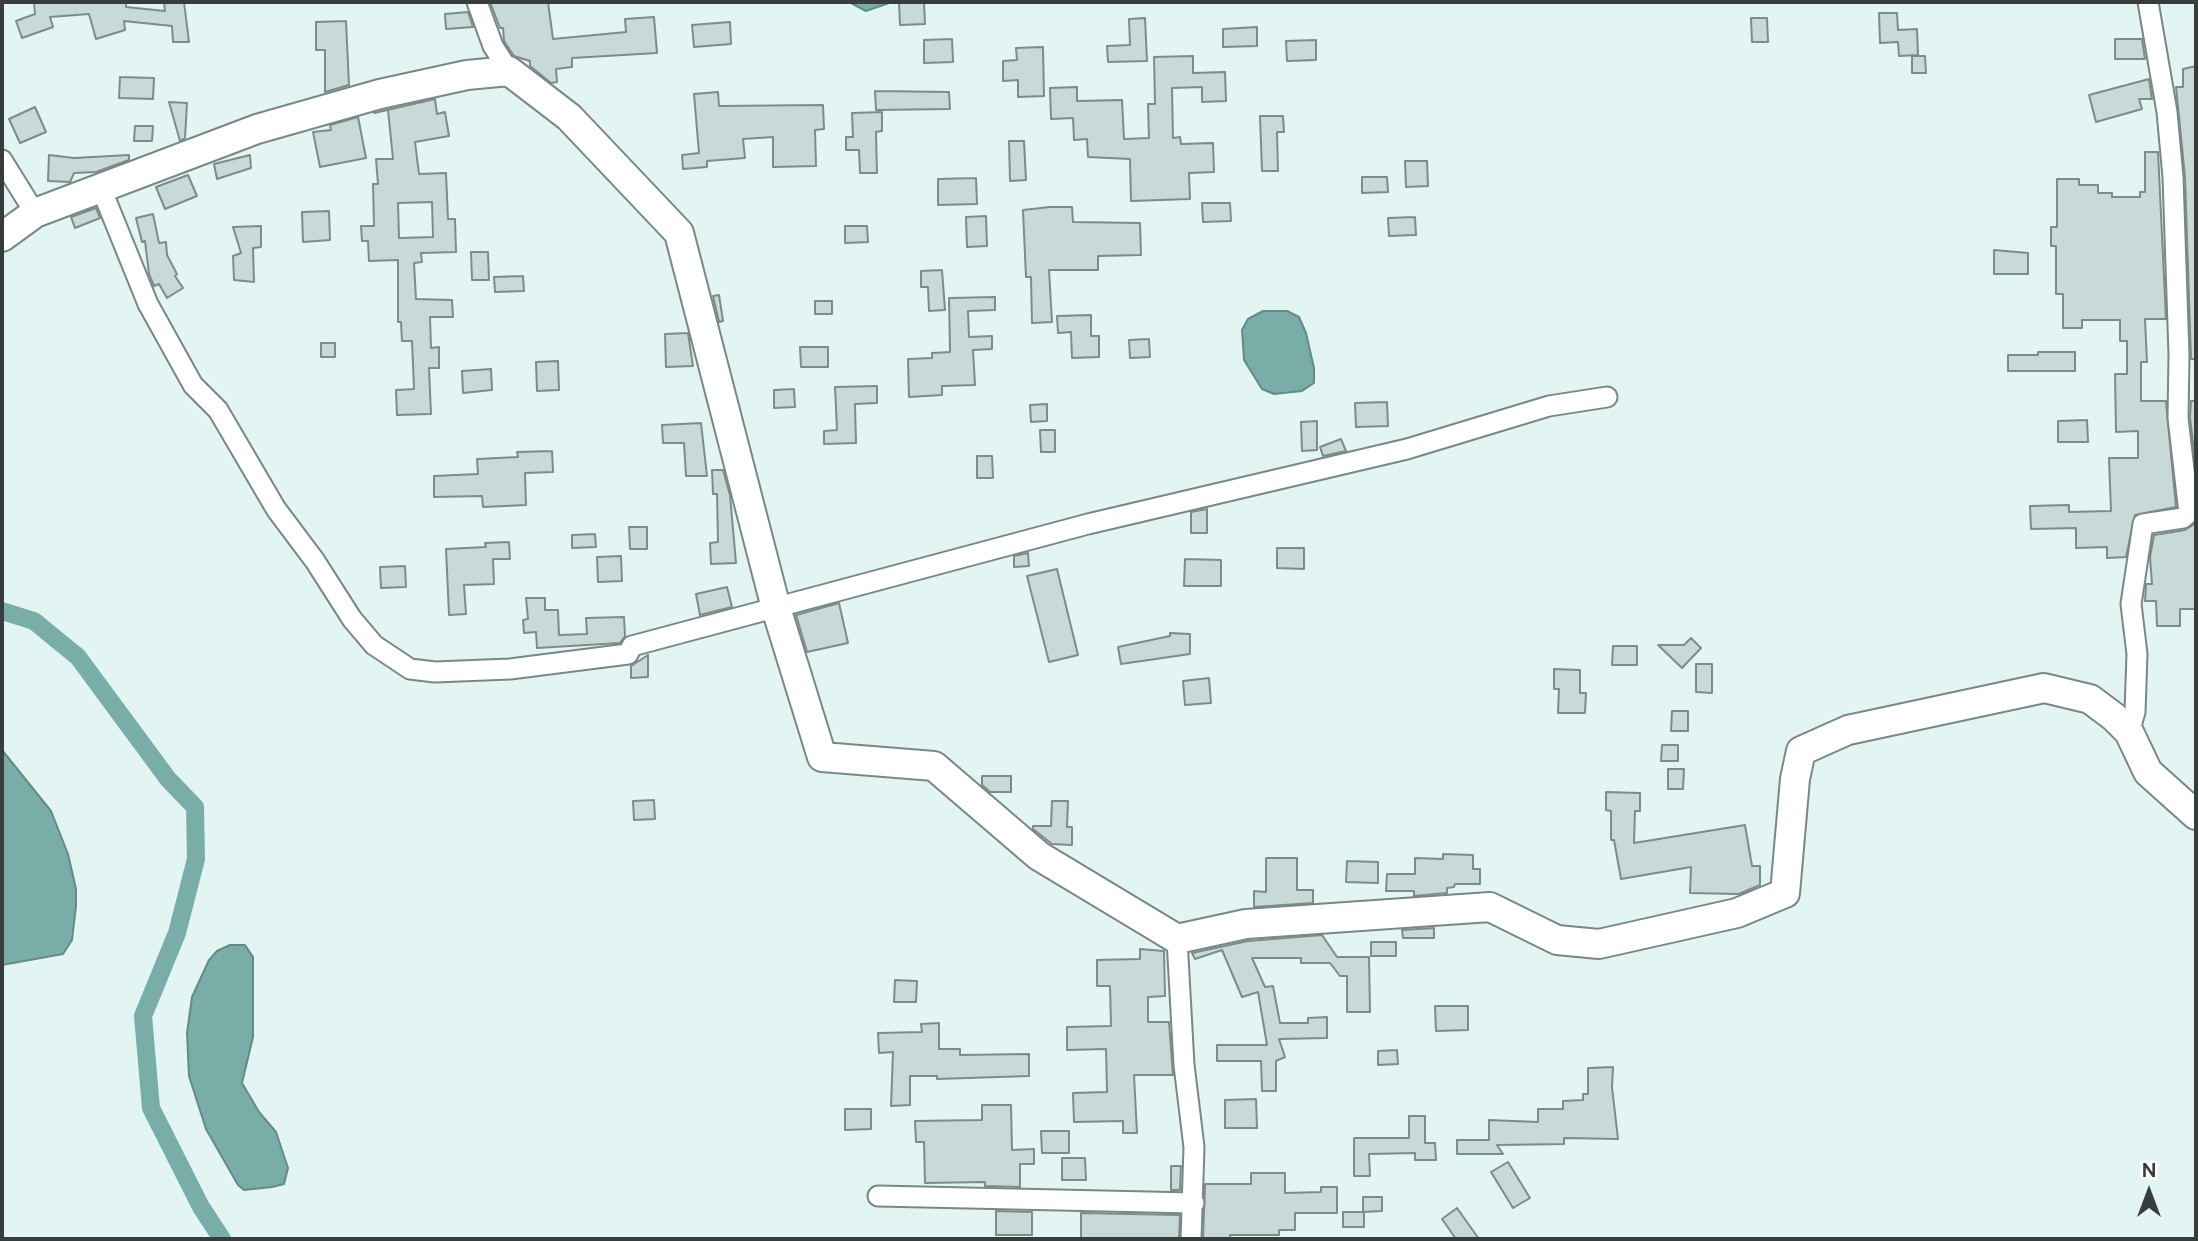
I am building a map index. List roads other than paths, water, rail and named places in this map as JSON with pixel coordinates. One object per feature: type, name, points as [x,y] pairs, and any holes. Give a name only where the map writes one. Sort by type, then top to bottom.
[{"type":"street","points":[[477,2],[494,46],[509,71],[569,117],[679,233],[776,608],[822,757],[934,766],[1038,856],[1177,939],[1246,924],[1490,907],[1557,940],[1599,944],[1737,913],[1785,893],[1795,779],[1801,751],[1848,730],[2045,688],[2090,699],[2129,732],[2148,772],[2196,815]]},
{"type":"street","points":[[2129,732],[2135,712],[2137,653],[2131,604],[2143,524],[2183,518],[2189,513],[2178,418],[2179,355],[2167,112],[2148,2]]},
{"type":"street","points":[[2,237],[35,213],[257,129],[337,106],[467,75],[509,71]]},
{"type":"street","points":[[2,160],[35,213]]},
{"type":"street","points":[[101,188],[148,303],[193,385],[218,410],[276,509],[315,561],[352,619],[374,645],[410,669],[435,672],[510,669],[628,654],[632,646],[1088,524],[1407,449],[1549,407],[1607,397]]},
{"type":"street","points":[[1177,939],[1184,1065],[1194,1147],[1191,1239]]},
{"type":"street","points":[[878,1196],[1194,1203]]},
{"type":"water","points":[[849,2],[892,2],[866,11]]},
{"type":"water","points":[[1263,311],[1287,311],[1299,317],[1306,333],[1314,368],[1314,383],[1302,391],[1274,394],[1262,389],[1244,360],[1242,330],[1248,319]]},
{"type":"water","points":[[2,750],[51,811],[68,854],[76,889],[76,906],[72,940],[63,954],[2,965]]},
{"type":"water","points":[[230,945],[245,945],[253,957],[253,1037],[242,1083],[259,1112],[276,1132],[288,1168],[284,1184],[272,1187],[244,1190],[238,1185],[206,1129],[189,1076],[187,1033],[192,997],[209,960],[217,951]]},
{"type":"waterway","points":[[2,611],[34,621],[78,657],[168,779],[195,807],[196,859],[177,933],[143,1016],[151,1108],[201,1207],[222,1239]]}]
